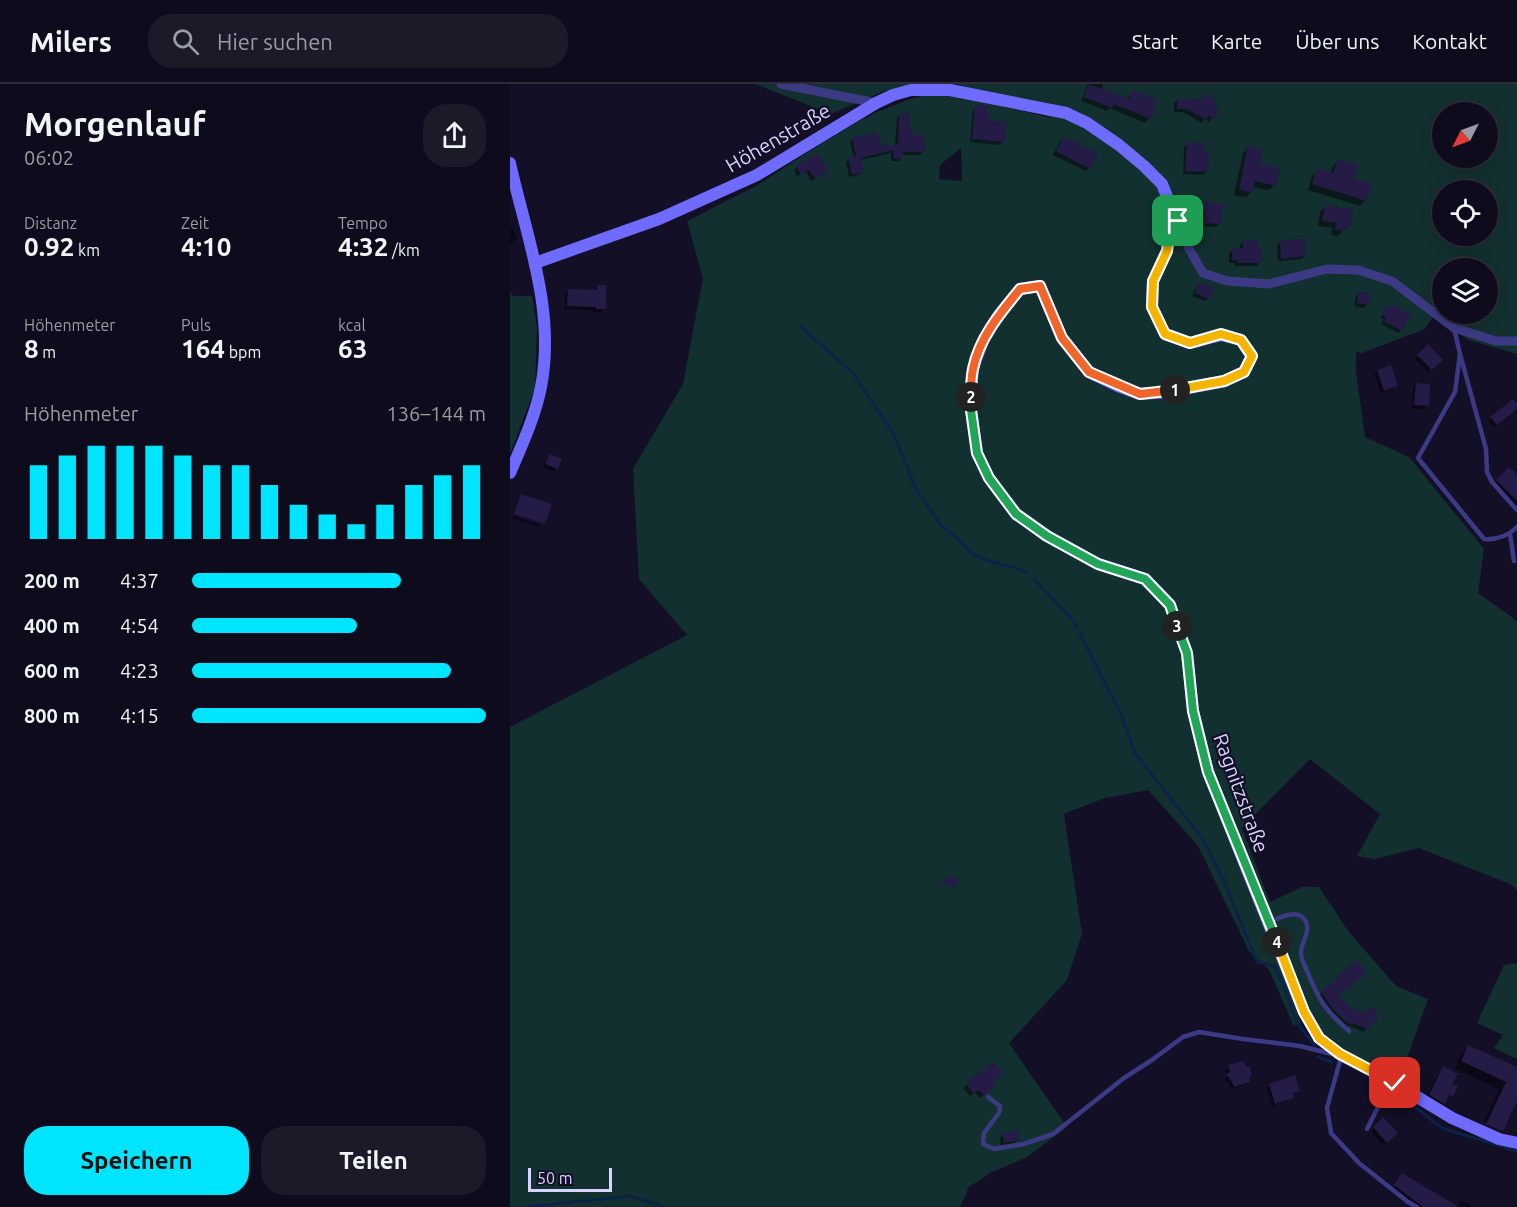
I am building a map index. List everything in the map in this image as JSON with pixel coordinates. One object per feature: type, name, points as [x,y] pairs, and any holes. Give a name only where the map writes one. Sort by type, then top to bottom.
[{"type":"main road","name":"Höhenstraße","points":[[535,263],[659,219],[757,176],[876,103],[911,90],[950,90],[1066,113],[1087,123],[1144,166],[1162,184],[1172,209]]},
{"type":"main road","points":[[510,163],[535,263],[545,322],[545,360],[541,388],[527,434],[510,473]]},
{"type":"main road","name":"Ragnitzstraße","points":[[1172,209],[1167,251],[1153,281],[1152,307],[1165,334],[1190,343],[1221,334],[1241,340],[1252,356],[1244,372],[1224,381],[1168,392],[1140,394],[1118,386],[1089,372],[1062,338],[1040,286],[1020,289],[998,316],[983,341],[973,368],[970,403],[977,453],[989,478],[1016,514],[1047,536],[1098,564],[1145,579],[1170,605],[1187,653],[1193,711],[1208,772],[1304,1012],[1319,1038],[1340,1054],[1391,1081],[1452,1118],[1517,1143]]},
{"type":"street","points":[[781,84],[876,103]]},
{"type":"street","name":"Höhenstraße","points":[[1172,209],[1188,247],[1203,273],[1227,281],[1269,284],[1327,269],[1358,270],[1392,281],[1454,328],[1496,341],[1517,341]]},
{"type":"lane","points":[[1454,328],[1486,449],[1486,472],[1517,510]]},
{"type":"lane","points":[[1460,354],[1455,392],[1418,458],[1484,539],[1495,540],[1510,534],[1517,527]]},
{"type":"lane","points":[[1510,534],[1514,561]]},
{"type":"lane","points":[[1269,922],[1296,915],[1306,922],[1307,931],[1301,954],[1317,996],[1324,1007],[1349,1031]]},
{"type":"lane","points":[[988,1097],[1000,1106],[999,1113],[984,1132],[983,1144],[994,1149],[1024,1144],[1053,1134],[1124,1078],[1183,1037],[1199,1032],[1340,1054],[1328,1108],[1331,1133],[1359,1163],[1417,1207]]},
{"type":"lane","points":[[1367,1129],[1391,1081]]},
{"type":"green space","points":[[755,84],[924,84],[884,91],[831,114]]},
{"type":"green space","points":[[957,84],[1517,84],[1517,354],[1469,340],[1444,324],[1498,324],[1498,258],[1432,258],[1432,318],[1425,329],[1362,353],[1356,352],[1356,372],[1365,437],[1409,457],[1484,549],[1478,593],[1517,621],[1517,890],[1510,884],[1419,848],[1375,859],[1357,856],[1380,814],[1310,759],[1242,828],[1270,902],[1302,887],[1319,887],[1349,932],[1396,986],[1428,999],[1395,1093],[1319,1038],[1274,950],[1301,1023],[1294,1026],[1269,970],[1249,951],[1198,846],[1148,790],[1105,798],[1064,814],[1082,934],[1067,980],[1009,1043],[1067,1127],[1027,1157],[990,1173],[969,1187],[960,1207],[510,1207],[510,727],[687,635],[639,579],[633,469],[683,384],[703,278],[687,221],[756,186],[813,149],[877,112],[910,99],[928,95],[951,95],[1053,118]],"holes":[[[961,148],[962,181],[939,179],[940,165]]]},
{"type":"green space","points":[[510,291],[513,296],[532,296],[537,327],[535,388],[510,454]]},
{"type":"green space","points":[[1517,963],[1517,1059],[1494,1048],[1503,1035],[1477,1023],[1504,965]]},
{"type":"building","points":[[1089,84],[1129,99],[1133,90],[1158,100],[1151,119],[1114,104],[1112,108],[1084,97]]},
{"type":"building","points":[[1207,94],[1217,100],[1214,106],[1219,109],[1214,119],[1209,116],[1206,120],[1187,109],[1177,109],[1177,99],[1200,98],[1203,100]]},
{"type":"building","points":[[975,105],[988,106],[987,115],[991,115],[990,120],[1007,122],[1005,142],[972,139]]},
{"type":"building","points":[[899,113],[910,113],[910,129],[913,129],[913,135],[924,135],[925,152],[903,152],[903,158],[894,159],[894,150],[861,158],[864,172],[852,175],[848,158],[856,156],[852,138],[878,132],[881,145],[898,145]]},
{"type":"building","points":[[1064,136],[1098,154],[1090,169],[1056,151]]},
{"type":"building","points":[[1187,142],[1205,143],[1204,152],[1209,152],[1208,172],[1185,171]]},
{"type":"building","points":[[1248,145],[1263,149],[1260,163],[1280,168],[1276,186],[1255,181],[1253,193],[1239,189]]},
{"type":"building","points":[[818,153],[829,171],[815,179],[809,170],[801,175],[796,166]]},
{"type":"building","points":[[1338,159],[1358,165],[1354,179],[1372,184],[1367,201],[1312,184],[1317,168],[1333,173]]},
{"type":"building","points":[[1202,202],[1223,204],[1221,224],[1204,223],[1205,212],[1201,212]]},
{"type":"building","points":[[1325,205],[1353,210],[1350,226],[1345,226],[1344,231],[1335,229],[1337,223],[1322,221]]},
{"type":"building","points":[[1305,239],[1306,256],[1281,259],[1280,240]]},
{"type":"building","points":[[1243,240],[1258,240],[1258,248],[1262,248],[1262,263],[1238,263],[1238,260],[1232,260],[1232,248],[1243,248]]},
{"type":"building","points":[[1199,282],[1214,288],[1209,299],[1195,293]]},
{"type":"building","points":[[597,285],[606,285],[606,309],[567,306],[568,289],[597,290]]},
{"type":"building","points":[[1359,291],[1371,293],[1368,305],[1357,303]]},
{"type":"building","points":[[1392,304],[1411,315],[1402,331],[1384,321],[1386,317],[1382,315],[1387,306],[1390,307]]},
{"type":"building","points":[[1428,344],[1443,360],[1432,370],[1417,355]]},
{"type":"building","points":[[1391,365],[1398,386],[1384,391],[1377,370]]},
{"type":"building","points":[[1416,383],[1430,384],[1429,406],[1414,405]]},
{"type":"building","points":[[1513,399],[1517,404],[1517,409],[1497,425],[1490,417]]},
{"type":"building","points":[[550,454],[562,459],[558,469],[545,464]]},
{"type":"building","points":[[1509,467],[1517,474],[1517,501],[1496,480]]},
{"type":"building","points":[[521,494],[552,504],[545,524],[514,514]]},
{"type":"building","points":[[949,876],[958,879],[956,887],[941,883]]},
{"type":"building","points":[[1356,960],[1367,973],[1338,996],[1362,1013],[1372,1007],[1377,1011],[1377,1018],[1368,1029],[1352,1023],[1351,1025],[1344,1020],[1332,1008],[1321,991],[1340,977],[1338,975]]},
{"type":"building","points":[[1468,1045],[1517,1067],[1517,1101],[1503,1131],[1486,1124],[1506,1082],[1461,1061]]},
{"type":"building","points":[[1244,1061],[1246,1067],[1250,1066],[1252,1077],[1249,1077],[1250,1082],[1234,1087],[1226,1074],[1230,1072],[1228,1065]]},
{"type":"building","points":[[993,1062],[1003,1074],[993,1082],[996,1086],[984,1096],[979,1090],[974,1094],[966,1083]]},
{"type":"building","points":[[1443,1066],[1458,1074],[1452,1084],[1458,1086],[1453,1097],[1449,1095],[1445,1104],[1429,1095]]},
{"type":"building","points":[[1295,1075],[1300,1091],[1293,1093],[1294,1098],[1275,1104],[1269,1084]]},
{"type":"building","points":[[1383,1117],[1398,1133],[1387,1143],[1373,1127]]},
{"type":"building","points":[[1017,1130],[1019,1140],[1004,1143],[1002,1133]]},
{"type":"building","points":[[1402,1173],[1459,1207],[1423,1207],[1394,1185]]},
{"type":"waterway","points":[[800,326],[853,373],[892,431],[917,491],[941,525],[972,554],[1028,573]]},
{"type":"waterway","points":[[1034,579],[1072,619],[1077,628]]},
{"type":"waterway","points":[[1080,634],[1121,714],[1135,753],[1202,838],[1224,881],[1257,962],[1274,966],[1297,1023],[1315,1046]]},
{"type":"waterway","points":[[1318,1057],[1332,1062]]},
{"type":"waterway","points":[[1403,1098],[1442,1128],[1517,1151]]},
{"type":"waterway","points":[[525,1207],[631,1196],[664,1207]]},
{"type":"route","points":[[1178,221],[1172,209],[1167,251],[1153,281],[1152,307],[1165,334],[1190,343],[1221,334],[1241,340],[1252,356],[1244,372],[1224,381],[1168,392],[1140,394],[1118,386],[1089,372],[1062,338],[1040,286],[1020,289],[998,316],[983,341],[973,368],[970,403],[977,453],[989,478],[1016,514],[1047,536],[1098,564],[1145,579],[1170,605],[1187,653],[1193,711],[1208,772],[1304,1012],[1319,1038],[1340,1054],[1395,1083]]}]
